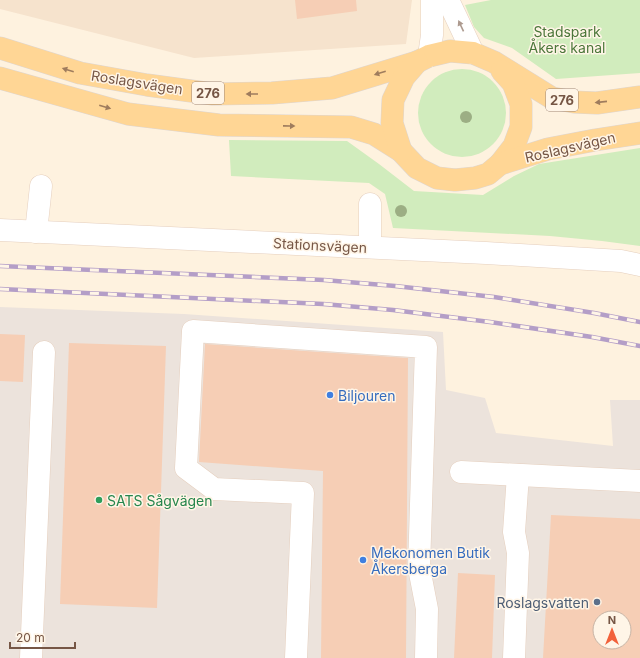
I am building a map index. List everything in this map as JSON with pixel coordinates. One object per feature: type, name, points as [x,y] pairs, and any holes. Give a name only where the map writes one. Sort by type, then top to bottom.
[{"type":"main road","name":"Roslagsvägen","points":[[0,48],[80,73],[147,86],[213,94],[272,93],[332,88],[450,51],[473,53],[494,62],[552,98],[574,102],[597,103],[640,97]]},
{"type":"main road","name":"Roslagsvägen","points":[[401,151],[392,123],[393,100],[404,77],[423,59]]},
{"type":"main road","name":"Roslagsvägen","points":[[0,78],[128,114],[220,125],[351,127],[374,134],[401,151],[416,168],[437,178],[455,180],[475,178],[488,174],[500,164],[514,146],[521,127],[521,104],[513,83],[494,62]]},
{"type":"main road","name":"Roslagsvägen","points":[[500,164],[548,149],[640,132]]},
{"type":"street","points":[[423,59],[432,35],[432,0]]},
{"type":"street","points":[[448,0],[473,53]]},
{"type":"street","points":[[36,232],[41,186]]},
{"type":"street","points":[[370,204],[370,247]]},
{"type":"street","name":"Stationsvägen","points":[[0,230],[370,247],[621,262],[640,265]]},
{"type":"street","points":[[296,658],[303,493],[214,489],[186,468],[192,331],[426,347],[419,568],[427,609],[426,658]]},
{"type":"street","points":[[31,658],[44,352]]},
{"type":"street","points":[[461,472],[640,481]]},
{"type":"street","points":[[514,658],[518,553],[514,532],[518,475]]},
{"type":"shaded area","points":[[0,0],[412,0],[406,44],[194,58],[0,9]]},
{"type":"shaded area","points":[[0,307],[184,314],[443,332],[446,390],[485,398],[496,433],[613,446],[610,400],[640,400],[640,658],[0,658]]},
{"type":"green space","name":"Stadspark Åkers kanal","points":[[491,0],[640,0],[640,73],[556,79],[512,48],[484,38],[474,27],[465,5]]},
{"type":"green space","points":[[453,69],[471,69],[487,76],[499,88],[506,104],[506,122],[499,138],[487,150],[471,157],[453,157],[437,150],[425,138],[418,122],[418,104],[425,88],[437,76]]},
{"type":"green space","points":[[229,140],[347,141],[414,191],[483,195],[514,176],[539,164],[640,148],[640,246],[550,236],[393,228],[385,194],[369,183],[231,176]]},
{"type":"building","points":[[295,0],[356,0],[357,11],[297,19]]},
{"type":"building","points":[[0,334],[25,335],[23,382],[0,381]]},
{"type":"building","points":[[69,343],[166,346],[157,608],[60,604]]},
{"type":"building","points":[[205,344],[408,358],[406,658],[321,658],[323,471],[199,462]]},
{"type":"building","points":[[551,515],[640,519],[640,658],[543,658]]},
{"type":"building","points":[[458,573],[495,575],[492,658],[454,658]]},
{"type":"railway","points":[[0,266],[324,280],[395,286],[494,297],[640,322]]},
{"type":"railway","points":[[0,289],[323,304],[393,310],[490,322],[592,337],[640,346]]},
{"type":"place","name":"Biljouren","points":[[330,395]]},
{"type":"place","name":"SATS Sågvägen","points":[[99,500]]},
{"type":"place","name":"Mekonomen Butik Åkersberga","points":[[363,560]]},
{"type":"place","name":"Roslagsvatten","points":[[597,602]]}]
